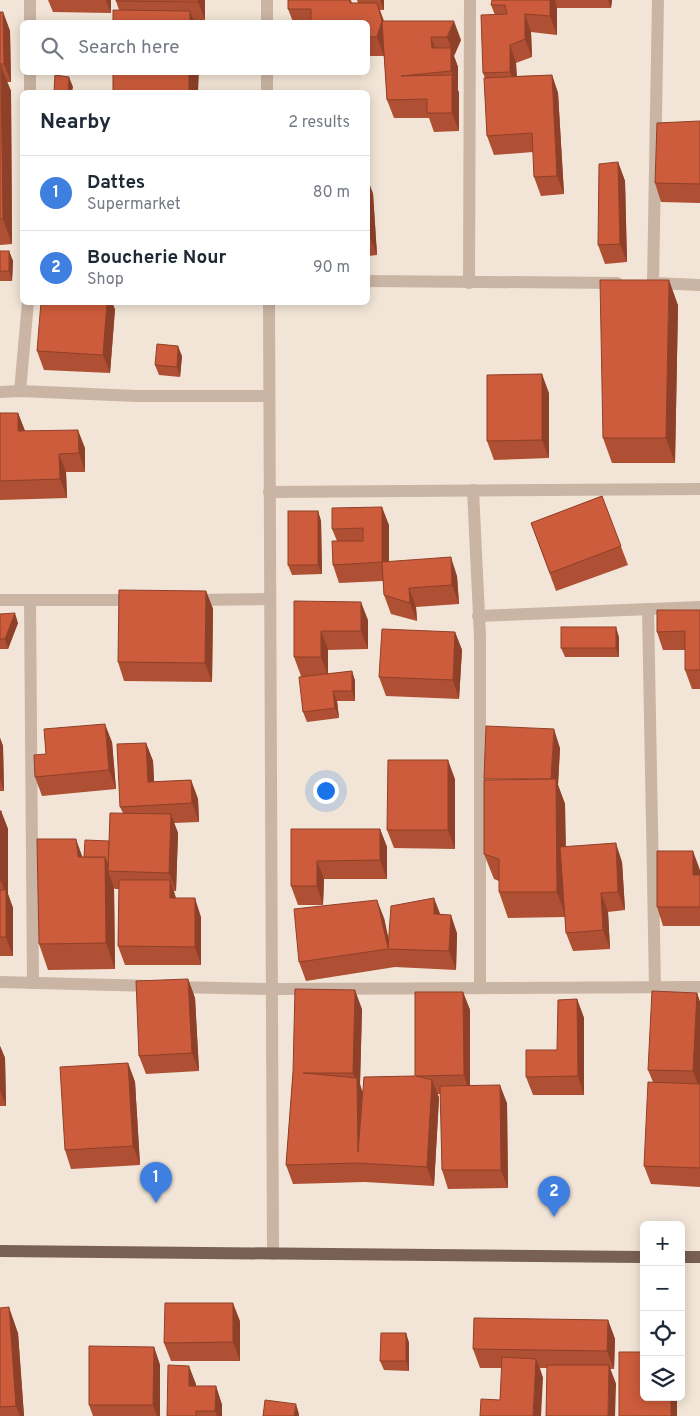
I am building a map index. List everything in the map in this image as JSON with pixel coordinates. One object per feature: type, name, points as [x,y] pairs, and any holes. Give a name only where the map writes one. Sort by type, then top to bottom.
[{"type":"main road","points":[[0,1251],[640,1257]]},
{"type":"main road","points":[[685,1257],[700,1257]]},
{"type":"street","points":[[30,0],[30,20]]},
{"type":"street","points":[[267,0],[267,20]]},
{"type":"street","points":[[470,0],[470,283]]},
{"type":"street","points":[[643,283],[658,0]]},
{"type":"street","points":[[30,75],[30,90]]},
{"type":"street","points":[[267,75],[267,90]]},
{"type":"street","points":[[370,281],[700,285]]},
{"type":"street","points":[[20,391],[28,305]]},
{"type":"street","points":[[268,305],[273,1254]]},
{"type":"street","points":[[0,392],[20,391],[136,396],[269,396]]},
{"type":"street","points":[[270,492],[700,489]]},
{"type":"street","points":[[473,490],[478,616],[480,988]]},
{"type":"street","points":[[0,600],[150,600]]},
{"type":"street","points":[[30,600],[33,983]]},
{"type":"street","points":[[180,600],[270,600]]},
{"type":"street","points":[[478,616],[700,607]]},
{"type":"street","points":[[648,609],[655,987]]},
{"type":"street","points":[[0,982],[272,989],[700,987]]},
{"type":"building","points":[[198,0],[198,2],[116,1]]},
{"type":"building","points":[[288,0],[349,0],[350,3],[377,3],[382,21],[377,37],[370,37],[370,20],[311,20],[311,9],[288,9]]},
{"type":"building","points":[[492,0],[550,0],[550,16],[525,14],[525,39],[510,45],[510,72],[483,73],[481,15],[507,14],[505,5],[491,5]]},
{"type":"building","points":[[113,10],[190,11],[190,20],[113,20]]},
{"type":"building","points":[[0,12],[3,12],[4,64],[0,64]]},
{"type":"building","points":[[382,21],[454,21],[447,37],[431,37],[432,48],[451,48],[451,71],[401,76],[452,75],[452,113],[427,113],[427,99],[387,100]]},
{"type":"building","points":[[1,66],[3,219],[0,219]]},
{"type":"building","points":[[55,75],[69,77],[68,90],[54,90]]},
{"type":"building","points":[[113,75],[189,75],[189,90],[113,90]]},
{"type":"building","points":[[552,75],[557,176],[534,177],[532,133],[487,136],[484,78]]},
{"type":"building","points":[[700,121],[700,184],[655,183],[657,123]]},
{"type":"building","points":[[618,162],[620,244],[598,245],[599,164]]},
{"type":"building","points":[[0,251],[9,251],[9,271],[0,271]]},
{"type":"building","points":[[600,280],[669,280],[666,438],[603,438]]},
{"type":"building","points":[[41,305],[107,305],[103,355],[37,351]]},
{"type":"building","points":[[157,344],[178,346],[177,367],[155,365]]},
{"type":"building","points":[[542,374],[542,440],[487,441],[487,375]]},
{"type":"building","points":[[0,413],[18,413],[18,431],[78,430],[79,453],[59,454],[60,479],[0,481]]},
{"type":"building","points":[[602,496],[621,546],[550,573],[531,523]]},
{"type":"building","points":[[382,507],[382,562],[333,565],[332,541],[363,541],[363,528],[332,529],[332,508]]},
{"type":"building","points":[[288,511],[318,511],[318,565],[288,565]]},
{"type":"building","points":[[451,557],[452,585],[409,588],[410,603],[384,595],[382,562]]},
{"type":"building","points":[[119,590],[206,591],[205,663],[118,662]]},
{"type":"building","points":[[294,601],[361,602],[361,631],[321,631],[321,657],[294,657]]},
{"type":"building","points":[[657,610],[700,610],[700,670],[685,670],[685,631],[657,632]]},
{"type":"building","points":[[15,613],[5,639],[0,639],[0,614]]},
{"type":"building","points":[[561,627],[616,627],[616,648],[561,648]]},
{"type":"building","points":[[382,629],[455,632],[453,680],[379,677]]},
{"type":"building","points":[[352,671],[352,691],[333,691],[335,708],[303,712],[299,677]]},
{"type":"building","points":[[105,724],[109,770],[35,777],[34,755],[46,754],[44,729]]},
{"type":"building","points":[[486,726],[554,729],[551,779],[484,779]]},
{"type":"building","points":[[146,743],[148,782],[191,780],[192,803],[120,807],[117,744]]},
{"type":"building","points":[[388,760],[448,760],[448,830],[387,830]]},
{"type":"building","points":[[556,779],[557,892],[499,892],[499,859],[484,854],[484,780]]},
{"type":"building","points":[[1,811],[1,881],[0,881]]},
{"type":"building","points":[[110,813],[171,814],[169,873],[108,871]]},
{"type":"building","points":[[291,829],[380,829],[380,860],[317,861],[317,886],[291,886]]},
{"type":"building","points":[[37,839],[76,839],[78,857],[105,857],[106,943],[39,944]]},
{"type":"building","points":[[85,840],[109,841],[108,866],[105,857],[84,857]]},
{"type":"building","points":[[616,843],[618,892],[601,893],[603,930],[566,933],[560,847]]},
{"type":"building","points":[[657,851],[693,851],[693,875],[700,875],[700,907],[657,907]]},
{"type":"building","points":[[119,880],[170,880],[170,898],[195,898],[195,947],[118,946]]},
{"type":"building","points":[[0,890],[6,890],[6,937],[0,937]]},
{"type":"building","points":[[434,898],[434,914],[451,915],[449,951],[388,949],[299,962],[294,909],[377,900],[388,948],[391,906]]},
{"type":"building","points":[[188,979],[192,1053],[139,1056],[136,981]]},
{"type":"building","points":[[295,989],[355,990],[353,1073],[303,1073],[357,1078],[358,1152],[364,1077],[415,1076],[415,992],[463,992],[464,1075],[416,1076],[432,1080],[427,1167],[358,1163],[286,1165],[293,1072]]},
{"type":"building","points":[[652,991],[697,993],[693,1071],[648,1070]]},
{"type":"building","points":[[577,999],[578,1076],[526,1077],[526,1050],[557,1050],[558,1000]]},
{"type":"building","points":[[128,1063],[133,1146],[65,1150],[60,1067]]},
{"type":"building","points":[[648,1082],[700,1084],[700,1168],[644,1166]]},
{"type":"building","points":[[500,1085],[501,1170],[442,1170],[440,1086]]},
{"type":"building","points":[[165,1303],[233,1303],[233,1342],[164,1343]]},
{"type":"building","points":[[9,1307],[16,1406],[0,1407],[0,1308]]},
{"type":"building","points":[[474,1318],[608,1320],[607,1351],[473,1349]]},
{"type":"building","points":[[381,1333],[406,1333],[406,1361],[380,1361]]},
{"type":"building","points":[[89,1346],[154,1347],[153,1405],[89,1405]]},
{"type":"building","points":[[619,1352],[640,1352],[640,1401],[671,1401],[671,1416],[619,1416]]},
{"type":"building","points":[[502,1357],[536,1359],[533,1416],[480,1416],[481,1399],[500,1400]]},
{"type":"building","points":[[168,1365],[189,1366],[189,1386],[216,1386],[215,1411],[196,1411],[196,1416],[167,1416]]},
{"type":"building","points":[[547,1365],[609,1365],[608,1416],[546,1416]]},
{"type":"building","points":[[265,1400],[296,1404],[294,1416],[263,1416]]},
{"type":"place","name":"Dattes","points":[[156,1203]]},
{"type":"place","name":"Boucherie Nour","points":[[554,1217]]}]
